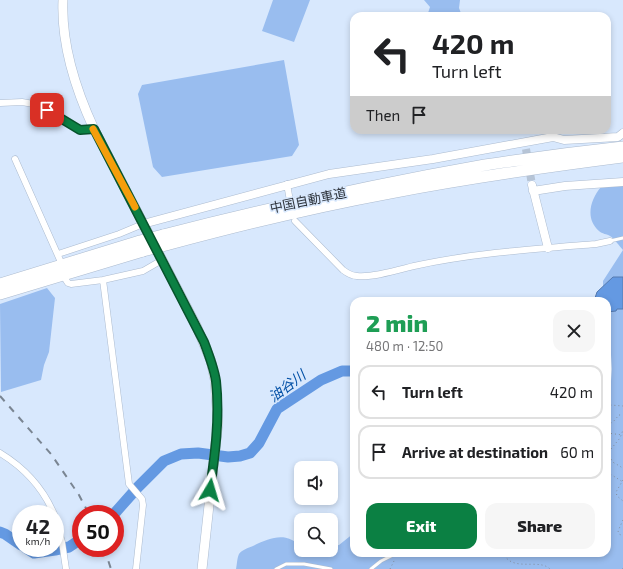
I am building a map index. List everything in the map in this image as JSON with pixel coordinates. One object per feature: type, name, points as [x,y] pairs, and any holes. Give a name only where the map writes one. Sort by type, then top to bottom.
[{"type":"highway","name":"中国自動車道","points":[[0,284],[305,200],[486,165],[623,147]]},
{"type":"highway","name":"中国自動車道","points":[[164,240],[389,193],[493,175],[623,157]]},
{"type":"highway","name":"中国自動車道","points":[[0,294],[141,246]]},
{"type":"main road","points":[[63,0],[64,29],[73,78],[82,103],[94,129],[196,325],[211,361],[216,380],[218,422],[202,569]]},
{"type":"street","points":[[0,103],[22,102],[39,105],[80,130],[94,129]]},
{"type":"street","points":[[15,159],[59,257],[143,224],[287,184],[329,174],[525,146],[554,137],[564,140],[618,137],[623,133]]},
{"type":"street","points":[[548,248],[533,188],[623,182]]},
{"type":"street","points":[[287,184],[290,201]]},
{"type":"street","points":[[295,221],[343,270],[356,276],[390,272],[433,262],[500,253],[596,244],[610,241]]},
{"type":"street","points":[[66,280],[71,284],[103,280],[142,270],[162,260]]},
{"type":"street","points":[[103,280],[127,468],[131,488],[142,499],[143,505],[136,569]]},
{"type":"street","points":[[0,453],[13,461],[24,471],[43,494],[49,505]]},
{"type":"street","points":[[64,552],[66,569]]},
{"type":"lane","points":[[610,241],[623,238]]},
{"type":"lane","points":[[371,569],[381,562],[392,557]]},
{"type":"lane","points":[[276,569],[286,564],[304,564],[331,569]]},
{"type":"path","points":[[611,405],[623,406]]},
{"type":"path","points":[[611,423],[619,415],[623,415]]},
{"type":"path","points":[[611,449],[622,435],[623,430]]},
{"type":"path","points":[[611,434],[622,435]]},
{"type":"path","points":[[611,459],[623,469]]},
{"type":"path","points":[[611,474],[623,481],[616,492],[617,496],[623,501]]},
{"type":"path","points":[[623,520],[618,531],[619,534],[623,536]]},
{"type":"path","points":[[390,569],[396,557]]},
{"type":"path","points":[[505,557],[511,562],[522,565],[535,564],[548,566],[550,569]]},
{"type":"shaded area","points":[[273,0],[310,0],[294,42],[262,31]]},
{"type":"shaded area","points":[[424,0],[460,0],[459,8],[460,12],[428,12],[430,7]]},
{"type":"shaded area","points":[[284,60],[299,145],[292,156],[162,177],[153,167],[138,94],[142,85]]},
{"type":"shaded area","points":[[623,185],[623,250],[612,237],[602,233],[595,226],[592,221],[591,209],[594,198],[601,187]]},
{"type":"shaded area","points":[[623,250],[623,569],[236,569],[239,554],[243,550],[278,538],[290,539],[294,541],[294,557],[338,557],[338,545],[350,536],[350,557],[611,557],[611,297],[603,297],[603,281]]},
{"type":"shaded area","points":[[613,277],[623,277],[623,309],[617,309],[616,311],[611,312],[611,297],[595,297],[597,292]]},
{"type":"shaded area","points":[[47,288],[55,298],[49,352],[44,365],[41,380],[1,392],[0,304]]},
{"type":"waterway","name":"油谷川","points":[[122,505],[164,461],[181,454],[198,453],[228,457],[250,453],[259,443],[277,409],[321,380],[342,371],[350,371]]},
{"type":"waterway","name":"油谷川","points":[[0,532],[12,539]]},
{"type":"waterway","name":"油谷川","points":[[64,548],[72,545]]},
{"type":"tunnel","points":[[526,149],[532,185]]},
{"type":"railway","points":[[0,396],[51,454],[84,505]]},
{"type":"railway","points":[[107,557],[111,569]]},
{"type":"slow traffic","points":[[93,129],[135,207]]},
{"type":"route","points":[[47,110],[80,130],[94,129],[204,342],[216,380],[218,422],[210,490]]}]
